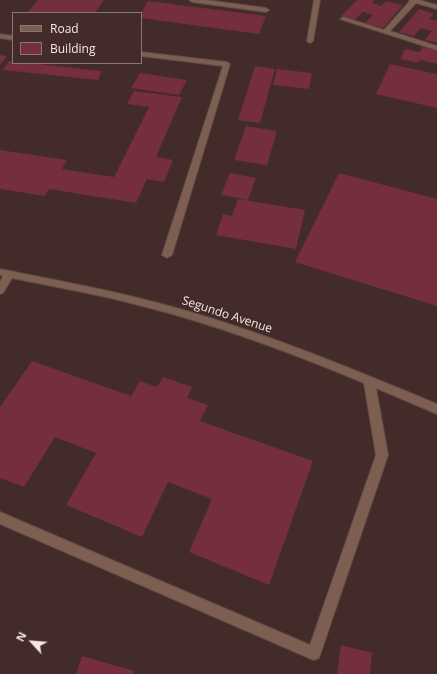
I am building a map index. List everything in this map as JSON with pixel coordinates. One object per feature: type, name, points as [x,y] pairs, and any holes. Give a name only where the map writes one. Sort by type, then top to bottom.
[{"type":"street","points":[[192,0],[266,10]]},
{"type":"street","points":[[310,41],[316,0]]},
{"type":"street","points":[[386,32],[414,0],[437,7]]},
{"type":"street","points":[[343,18],[437,48]]},
{"type":"street","points":[[0,36],[12,38]]},
{"type":"street","points":[[142,54],[227,64],[167,255]]},
{"type":"street","points":[[0,290],[5,273]]},
{"type":"street","name":"Segundo Avenue","points":[[5,273],[142,302],[196,318],[283,347],[369,380],[437,409]]},
{"type":"street","points":[[0,518],[314,653],[382,455],[369,380]]},
{"type":"building","points":[[38,0],[104,0],[96,12],[28,12]]},
{"type":"building","points":[[357,0],[375,0],[372,3],[381,6],[386,1],[403,5],[383,28],[365,23],[373,15],[363,12],[355,20],[341,16]]},
{"type":"building","points":[[148,1],[266,16],[259,34],[142,18],[142,12]]},
{"type":"building","points":[[419,9],[434,14],[429,19],[437,21],[437,43],[425,40],[432,31],[421,28],[414,36],[399,32]]},
{"type":"building","points":[[422,47],[437,50],[437,64],[420,60],[418,63],[400,59],[405,49],[420,52]]},
{"type":"building","points":[[0,55],[7,56],[0,65]]},
{"type":"building","points":[[9,61],[12,61],[12,64],[38,64],[102,71],[98,80],[3,70]]},
{"type":"building","points":[[390,64],[437,74],[437,108],[376,94]]},
{"type":"building","points":[[255,66],[275,69],[260,123],[238,120]]},
{"type":"building","points":[[277,69],[312,73],[309,89],[273,85]]},
{"type":"building","points":[[140,73],[187,80],[179,95],[131,88]]},
{"type":"building","points":[[134,91],[182,97],[156,157],[173,160],[164,182],[147,179],[136,203],[49,189],[45,196],[0,189],[0,150],[67,160],[62,169],[114,177],[149,107],[127,104]]},
{"type":"building","points":[[246,126],[277,131],[267,165],[234,160]]},
{"type":"building","points":[[230,173],[256,178],[248,200],[221,195]]},
{"type":"building","points":[[339,173],[437,199],[437,306],[295,262]]},
{"type":"building","points":[[238,199],[305,210],[296,249],[216,235],[223,214],[232,216]]},
{"type":"building","points":[[32,361],[131,396],[140,381],[157,387],[163,377],[192,387],[187,398],[208,405],[200,421],[313,461],[269,585],[189,552],[212,499],[168,482],[142,537],[66,505],[96,453],[55,437],[24,487],[0,478],[0,407]]},
{"type":"building","points":[[341,645],[372,653],[370,674],[337,674]]},
{"type":"building","points":[[82,656],[134,671],[133,674],[76,674]]}]
